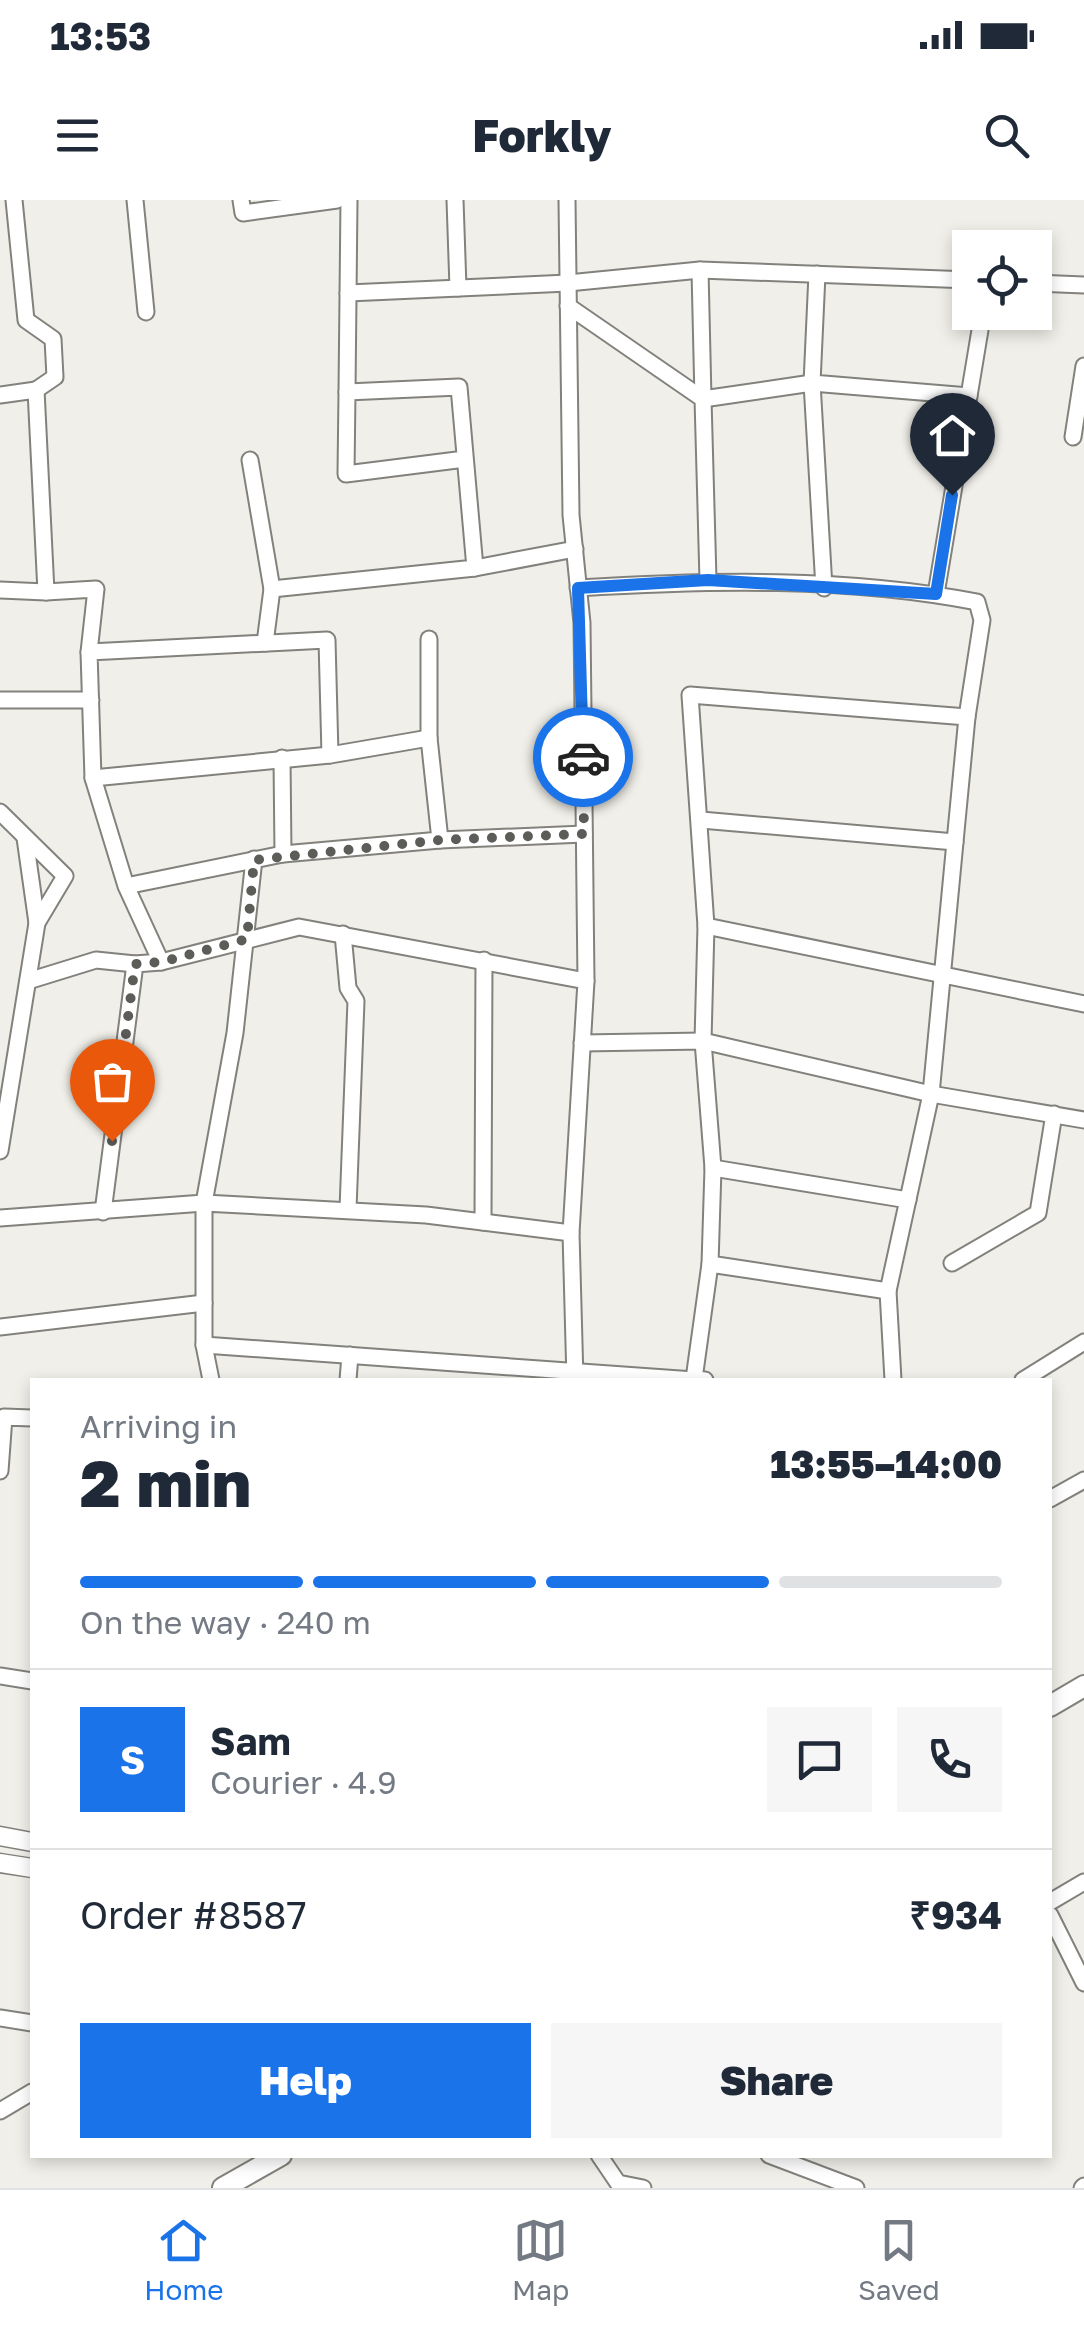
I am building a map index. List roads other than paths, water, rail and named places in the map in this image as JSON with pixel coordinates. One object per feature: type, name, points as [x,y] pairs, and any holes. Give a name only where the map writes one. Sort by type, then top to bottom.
[{"type":"main road","points":[[1052,1705],[1084,1686]]},
{"type":"main road","points":[[223,2188],[275,2158]]},
{"type":"street","points":[[0,395],[36,390],[55,377],[53,339],[26,320],[14,200]]},
{"type":"street","points":[[135,200],[146,312]]},
{"type":"street","points":[[241,200],[243,213],[337,200]]},
{"type":"street","points":[[349,200],[346,474],[465,459]]},
{"type":"street","points":[[455,200],[458,288]]},
{"type":"street","points":[[566,200],[586,980],[571,1233],[576,1375]]},
{"type":"street","points":[[348,293],[568,284],[700,270],[952,279]]},
{"type":"street","points":[[700,270],[708,580]]},
{"type":"street","points":[[816,274],[812,383],[824,588]]},
{"type":"street","points":[[1052,283],[1084,285]]},
{"type":"street","points":[[568,306],[703,399],[812,383],[969,396]]},
{"type":"street","points":[[936,594],[980,330]]},
{"type":"street","points":[[1074,437],[1084,366]]},
{"type":"street","points":[[348,392],[459,387],[474,568]]},
{"type":"street","points":[[36,390],[46,592]]},
{"type":"street","points":[[250,460],[272,589],[265,643]]},
{"type":"street","points":[[272,589],[474,568],[575,549]]},
{"type":"street","points":[[578,588],[708,580],[936,594],[977,602],[982,610],[967,717],[946,973],[931,1094],[888,1291],[893,1378]]},
{"type":"street","points":[[0,590],[96,589],[89,652],[93,778],[126,886],[162,962]]},
{"type":"street","points":[[429,639],[429,738],[440,840]]},
{"type":"street","points":[[89,652],[328,640],[330,755]]},
{"type":"street","points":[[698,1378],[710,1264],[713,1168],[703,1041],[706,926],[701,820],[690,694],[967,717]]},
{"type":"street","points":[[0,700],[90,700]]},
{"type":"street","points":[[93,778],[330,755],[429,738]]},
{"type":"street","points":[[282,758],[282,854]]},
{"type":"street","points":[[0,812],[65,876],[36,923]]},
{"type":"street","points":[[701,820],[956,842]]},
{"type":"street","points":[[126,886],[282,854],[440,840],[584,834]]},
{"type":"street","points":[[0,1151],[36,923],[25,837]]},
{"type":"street","points":[[212,1378],[204,1344],[204,1203],[247,939],[254,860]]},
{"type":"street","points":[[706,926],[1084,1004]]},
{"type":"street","points":[[28,981],[96,960],[162,962],[299,927],[586,980]]},
{"type":"street","points":[[343,934],[348,988],[356,1001],[348,1209]]},
{"type":"street","points":[[483,1222],[484,960]]},
{"type":"street","points":[[103,1212],[135,964]]},
{"type":"street","points":[[582,1042],[703,1041],[931,1094],[1084,1120]]},
{"type":"street","points":[[952,1263],[1038,1213],[1054,1114]]},
{"type":"street","points":[[713,1168],[908,1200]]},
{"type":"street","points":[[0,1218],[204,1203],[348,1209],[571,1233]]},
{"type":"street","points":[[710,1264],[888,1291]]},
{"type":"street","points":[[0,1328],[204,1302]]},
{"type":"street","points":[[1025,1378],[1084,1342]]},
{"type":"street","points":[[204,1344],[649,1378]]},
{"type":"street","points":[[348,1378],[350,1355]]},
{"type":"street","points":[[0,1471],[2,1409],[30,1417]]},
{"type":"street","points":[[1052,1498],[1084,1480]]},
{"type":"street","points":[[0,1676],[30,1682]]},
{"type":"street","points":[[0,1836],[30,1842]]},
{"type":"street","points":[[0,1862],[30,1868]]},
{"type":"street","points":[[1052,1901],[1084,1882]]},
{"type":"street","points":[[1052,1919],[1084,1983]]},
{"type":"street","points":[[0,2018],[30,2023]]},
{"type":"street","points":[[0,2111],[30,2093]]},
{"type":"street","points":[[605,2158],[618,2184],[643,2188]]},
{"type":"street","points":[[775,2158],[824,2182],[856,2188]]}]
